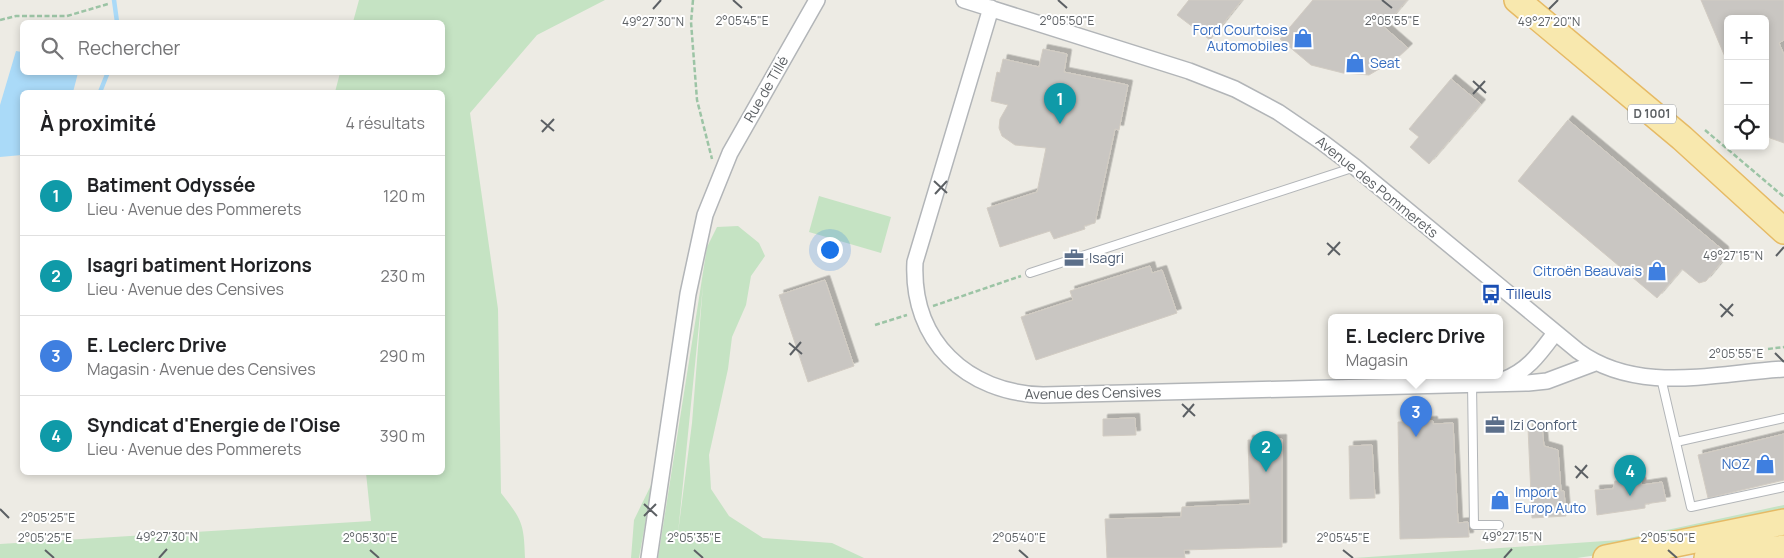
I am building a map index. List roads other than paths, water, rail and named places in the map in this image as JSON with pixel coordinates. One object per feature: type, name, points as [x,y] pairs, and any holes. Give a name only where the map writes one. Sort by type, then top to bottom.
[{"type":"main road","name":"D 1001","points":[[1517,0],[1682,138],[1784,231]]},
{"type":"main road","name":"D 1001","points":[[1531,0],[1784,213]]},
{"type":"main road","points":[[1606,558],[1784,522]]},
{"type":"main road","points":[[1707,558],[1784,548]]},
{"type":"street","name":"Rue de Tillé","points":[[650,554],[691,275],[705,215],[718,180],[737,140],[817,0]]},
{"type":"street","name":"Avenue des Pommerets","points":[[964,0],[1218,82],[1278,112],[1355,167],[1555,333],[1595,363],[1616,372],[1661,378],[1779,368]]},
{"type":"street","name":"Avenue des Censives","points":[[991,8],[917,251],[915,284],[921,310],[937,343],[963,370],[993,388],[1043,395],[1547,381],[1595,363]]},
{"type":"street","name":"Avenue des Censives","points":[[1497,382],[1515,376],[1529,366],[1555,333]]},
{"type":"lane","points":[[1030,273],[1355,167]]},
{"type":"lane","points":[[1661,378],[1691,507],[1784,487]]},
{"type":"lane","points":[[1472,383],[1474,525],[1499,525]]},
{"type":"lane","points":[[1676,442],[1784,418]]},
{"type":"water","points":[[16,51],[20,52],[20,75],[77,75],[74,90],[20,90],[20,155],[0,157],[0,105]]},
{"type":"waterway","points":[[114,0],[117,20]]},
{"type":"waterway","points":[[101,90],[107,75]]},
{"type":"place","name":"Ford Courtoise Automobiles","points":[[1303,38]]},
{"type":"place","name":"Seat","points":[[1355,63]]},
{"type":"place","name":"Batiment Odyssée","points":[[1060,124]]},
{"type":"place","name":"Isagri","points":[[1074,258]]},
{"type":"place","name":"Citroën Beauvais","points":[[1657,271]]},
{"type":"place","name":"Tilleuls","points":[[1491,294]]},
{"type":"place","name":"Izi Confort","points":[[1495,425]]},
{"type":"place","name":"E. Leclerc Drive","points":[[1416,437]]},
{"type":"place","name":"NOZ","points":[[1765,464]]},
{"type":"place","name":"Isagri batiment Horizons","points":[[1266,472]]},
{"type":"place","name":"Syndicat d'Energie de l'Oise","points":[[1630,496]]},
{"type":"place","name":"Import Europ Auto","points":[[1500,500]]}]
